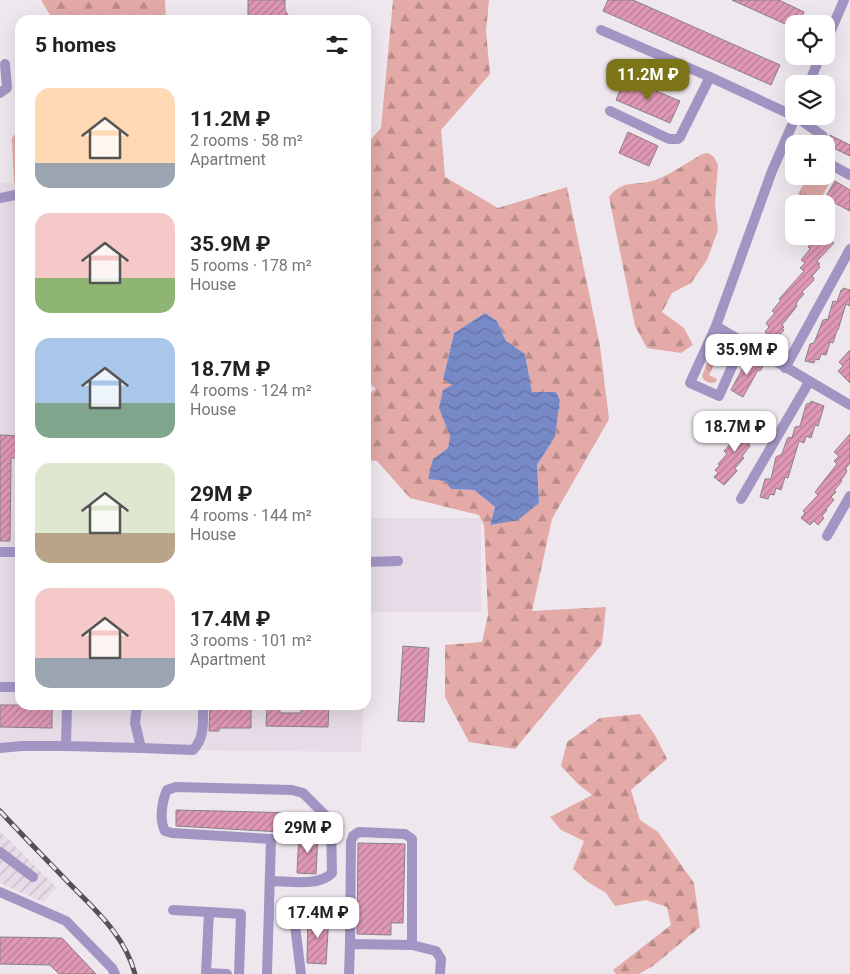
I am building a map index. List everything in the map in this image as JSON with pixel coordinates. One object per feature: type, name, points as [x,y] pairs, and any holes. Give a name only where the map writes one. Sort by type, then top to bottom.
[{"type":"lane","points":[[835,21],[844,0]]},
{"type":"lane","points":[[601,30],[785,111]]},
{"type":"lane","points":[[0,93],[6,88],[5,64]]},
{"type":"lane","points":[[610,112],[669,139],[678,139],[710,77]]},
{"type":"lane","points":[[808,125],[822,135]]},
{"type":"lane","points":[[743,342],[719,396],[690,383],[716,326],[772,171],[785,150]]},
{"type":"lane","points":[[835,167],[850,175]]},
{"type":"lane","points":[[0,198],[15,195]]},
{"type":"lane","points":[[785,368],[850,249]]},
{"type":"lane","points":[[716,326],[850,405]]},
{"type":"lane","points":[[741,498],[809,382]]},
{"type":"lane","points":[[827,536],[850,496]]},
{"type":"lane","points":[[0,552],[15,552]]},
{"type":"lane","points":[[371,562],[398,561]]},
{"type":"lane","points":[[0,687],[15,686]]},
{"type":"lane","points":[[66,746],[67,710]]},
{"type":"lane","points":[[136,710],[135,723],[141,748]]},
{"type":"lane","points":[[0,748],[66,746],[192,750],[200,743],[203,710]]},
{"type":"lane","points":[[267,974],[271,839],[172,833],[164,830],[161,824],[164,796],[167,790],[176,787],[292,790],[303,793],[327,817],[331,825],[332,873],[327,878],[318,882],[270,881]]},
{"type":"lane","points":[[349,974],[351,842],[353,836],[359,832],[405,834],[412,839],[412,945]]},
{"type":"lane","points":[[0,852],[33,877]]},
{"type":"lane","points":[[0,892],[66,921],[112,968],[115,974]]},
{"type":"lane","points":[[293,909],[301,974]]},
{"type":"lane","points":[[172,910],[241,914],[238,974]]},
{"type":"lane","points":[[209,912],[206,973],[227,974]]},
{"type":"lane","points":[[350,944],[412,945],[436,951],[441,960],[440,974]]},
{"type":"shaded area","points":[[0,183],[15,183],[15,710],[364,710],[361,752],[0,748]]},
{"type":"shaded area","points":[[371,518],[481,518],[481,612],[371,612]]},
{"type":"shaded area","points":[[0,831],[57,888],[43,902],[0,883]]},
{"type":"green space","points":[[41,0],[165,0],[166,15],[50,15]]},
{"type":"green space","points":[[393,0],[489,0],[486,31],[490,74],[441,130],[445,177],[498,208],[567,187],[600,346],[609,419],[552,519],[532,611],[606,607],[602,644],[515,749],[469,742],[445,697],[445,645],[482,642],[488,615],[484,525],[479,515],[410,498],[377,461],[371,460],[371,392],[376,389],[371,384],[371,139],[381,128]],"holes":[[[485,313],[497,321],[506,341],[525,354],[532,393],[556,392],[560,400],[555,437],[537,465],[539,503],[490,525],[495,507],[474,490],[451,489],[433,459],[448,448],[450,436],[439,407],[452,385],[443,378],[454,333]]]},
{"type":"green space","points":[[15,134],[15,183],[14,183],[12,138]]},
{"type":"green space","points":[[708,153],[714,157],[718,165],[715,205],[718,230],[707,260],[691,283],[672,293],[662,312],[684,328],[693,345],[681,353],[647,348],[635,326],[609,197],[620,187],[658,179],[702,154]]},
{"type":"green space","points":[[803,185],[828,185],[823,195],[798,194]]},
{"type":"green space","points":[[721,342],[729,346],[731,354],[730,356],[721,351],[709,375],[717,379],[716,382],[710,383],[704,380],[702,376],[714,344]]},
{"type":"green space","points":[[640,714],[655,735],[667,759],[631,790],[640,820],[658,832],[694,883],[700,927],[653,966],[639,974],[616,974],[613,970],[671,925],[667,907],[646,900],[615,906],[606,893],[588,882],[573,869],[584,841],[561,830],[550,817],[592,795],[578,784],[561,766],[567,742],[600,718]]},
{"type":"water","points":[[485,313],[497,321],[506,341],[525,354],[532,392],[556,392],[560,400],[555,437],[537,465],[539,503],[518,520],[490,525],[495,507],[474,490],[451,489],[445,481],[428,479],[433,459],[448,448],[450,436],[439,408],[443,390],[452,385],[443,379],[454,333]]},
{"type":"building","points":[[248,0],[285,0],[285,10],[288,15],[248,15]]},
{"type":"building","points":[[608,0],[633,0],[780,65],[771,85],[603,11]]},
{"type":"building","points":[[732,0],[779,0],[804,12],[803,15],[785,15],[785,24]]},
{"type":"building","points":[[625,78],[680,101],[670,123],[616,100]]},
{"type":"building","points":[[628,132],[658,146],[649,166],[619,153]]},
{"type":"building","points":[[835,138],[850,145],[850,156],[835,149]]},
{"type":"building","points":[[835,181],[850,190],[850,211],[835,203],[835,195],[827,195],[833,185],[835,185]]},
{"type":"building","points":[[810,245],[832,245],[817,261],[820,267],[812,276],[814,278],[813,281],[802,292],[804,294],[797,302],[797,306],[782,325],[784,330],[771,345],[765,339],[768,335],[765,332],[769,327],[766,323],[775,313],[772,311],[781,300],[779,299],[804,271],[800,268],[805,263],[801,260],[810,249],[808,247]]},
{"type":"building","points":[[843,288],[850,290],[850,306],[846,304],[833,343],[830,342],[826,355],[821,354],[819,360],[815,359],[814,363],[805,361],[810,344],[814,343],[823,320],[828,319],[833,301],[837,302]]},
{"type":"building","points":[[850,350],[850,383],[838,371],[843,366],[839,362]]},
{"type":"building","points":[[749,356],[764,364],[760,371],[758,370],[743,397],[731,390]]},
{"type":"building","points":[[811,401],[824,406],[818,426],[815,425],[811,438],[806,436],[804,443],[799,441],[788,478],[785,477],[781,490],[776,488],[774,495],[770,494],[768,499],[760,497],[765,479],[771,479],[776,457],[782,454],[787,439],[789,437],[792,438],[795,427],[800,426],[806,405],[810,404]]},
{"type":"building","points":[[743,422],[757,431],[755,433],[757,435],[750,442],[750,446],[742,457],[744,458],[735,468],[737,471],[724,485],[714,477],[718,473],[715,470],[727,454],[724,451],[733,441],[731,439],[740,430],[738,428]]},
{"type":"building","points":[[850,434],[850,463],[845,469],[847,470],[846,473],[834,491],[836,492],[831,497],[834,500],[822,516],[824,518],[818,525],[814,521],[810,525],[801,518],[805,513],[803,511],[818,495],[815,492],[837,464],[834,461],[839,456],[834,452]]},
{"type":"building","points":[[0,435],[15,436],[15,458],[11,458],[10,541],[0,541]]},
{"type":"building","points":[[403,646],[429,648],[424,722],[398,721]]},
{"type":"building","points":[[0,705],[15,705],[15,710],[52,710],[52,728],[0,727]]},
{"type":"building","points":[[210,710],[251,710],[251,728],[219,728],[219,731],[209,731]]},
{"type":"building","points":[[267,710],[280,710],[280,713],[301,713],[301,710],[329,710],[328,727],[266,726]]},
{"type":"building","points":[[176,810],[299,813],[298,833],[176,826]]},
{"type":"building","points":[[299,833],[318,834],[316,874],[297,873]]},
{"type":"building","points":[[358,843],[405,844],[403,923],[391,923],[391,935],[357,934]]},
{"type":"building","points":[[308,914],[329,915],[326,964],[307,963]]},
{"type":"building","points":[[0,937],[62,938],[96,974],[59,974],[50,965],[0,964]]},
{"type":"railway","points":[[0,811],[98,912],[124,947],[135,974]]}]
